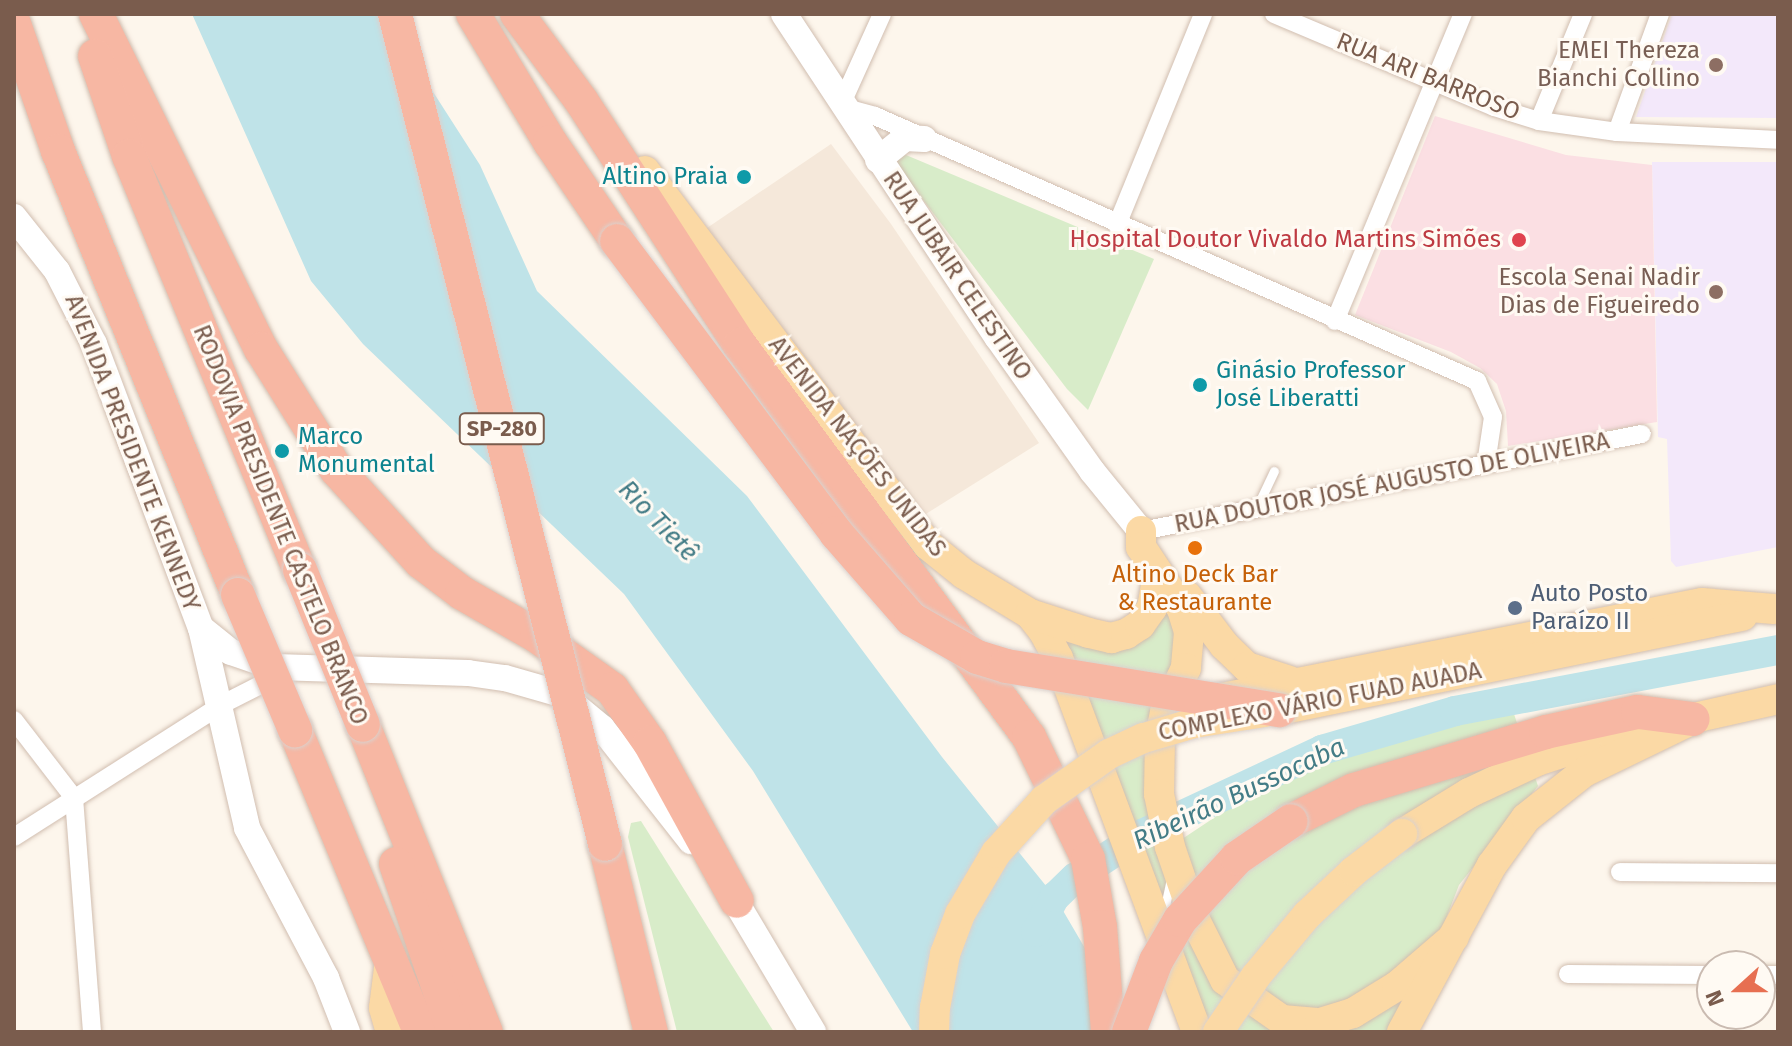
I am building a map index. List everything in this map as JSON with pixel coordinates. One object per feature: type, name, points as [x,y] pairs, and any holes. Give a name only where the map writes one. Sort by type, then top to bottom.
[{"type":"highway","name":"RODOVIA PRESIDENTE CASTELO BRANCO","points":[[81,14],[129,156],[486,1032]]},
{"type":"highway","points":[[96,14],[261,349],[336,469],[421,562],[462,593],[537,636],[612,689],[650,743],[737,901]]},
{"type":"highway","name":"SP-280","points":[[395,14],[605,844],[648,1028]]},
{"type":"highway","points":[[473,14],[550,142],[617,241],[836,533],[911,619],[977,657],[1006,666],[1287,698]]},
{"type":"highway","name":"AVENIDA NAÇÕES UNIDAS","points":[[517,14],[582,102]]},
{"type":"highway","points":[[14,24],[58,151],[420,1032]]},
{"type":"highway","points":[[582,102],[740,345],[1029,737],[1076,829],[1094,887],[1108,1032]]},
{"type":"highway","points":[[1129,1032],[1156,961],[1180,920],[1237,858],[1291,821],[1354,790],[1546,732],[1638,712],[1693,719]]},
{"type":"highway","points":[[384,777],[388,841],[454,1032]]},
{"type":"main road","name":"RUA JUBAIR CELESTINO","points":[[784,14],[843,108],[1044,404],[1141,531]]},
{"type":"main road","name":"AVENIDA NAÇÕES UNIDAS","points":[[582,102],[638,162],[928,545],[956,568],[1030,614],[1058,658],[1197,1032]]},
{"type":"main road","points":[[878,160],[905,138],[924,139]]},
{"type":"main road","name":"AVENIDA PRESIDENTE KENNEDY","points":[[14,217],[57,271],[81,315],[151,488],[201,628],[231,652],[250,660],[292,669],[415,669],[468,673],[519,681],[561,694],[602,728],[737,901],[813,1032]]},
{"type":"main road","points":[[1141,531],[1141,547],[1182,609],[1190,652],[1165,712],[1160,737],[1159,794],[1172,854],[1202,939],[1225,980],[1282,1020],[1320,1023],[1353,1013],[1397,986],[1454,937]]},
{"type":"main road","points":[[1141,531],[1203,619],[1237,659],[1258,673],[1284,676],[1287,698]]},
{"type":"main road","points":[[1030,614],[1111,638],[1126,634],[1140,625],[1152,608],[1158,574]]},
{"type":"main road","points":[[1165,712],[1287,698],[1702,603],[1776,608]]},
{"type":"main road","name":"COMPLEXO VÁRIO FUAD AUADA","points":[[934,1032],[945,954],[960,914],[996,853],[1044,800],[1109,754],[1144,738],[1287,698],[1637,639],[1776,608]]},
{"type":"main road","points":[[201,628],[247,828],[326,978],[347,1032]]},
{"type":"main road","points":[[1218,1032],[1256,976],[1307,915],[1354,871],[1402,834],[1469,793],[1537,761],[1613,736],[1778,699]]},
{"type":"main road","points":[[1402,1032],[1492,865],[1536,809],[1584,772],[1693,719]]},
{"type":"main road","points":[[390,960],[384,1008],[391,1032]]},
{"type":"street","points":[[882,14],[843,108],[875,116],[1477,381],[1493,417],[1486,464]]},
{"type":"street","points":[[1117,225],[1203,14]]},
{"type":"street","name":"RUA ARI BARROSO","points":[[1274,14],[1494,107],[1539,121],[1617,132],[1778,140]]},
{"type":"street","points":[[1335,321],[1463,14]]},
{"type":"street","points":[[1539,121],[1583,14]]},
{"type":"street","points":[[1617,132],[1660,14]]},
{"type":"street","name":"RUA DOUTOR JOSÉ AUGUSTO DE OLIVEIRA","points":[[1141,531],[1642,434]]},
{"type":"street","points":[[14,837],[221,705],[292,669]]},
{"type":"street","points":[[14,720],[74,798],[92,1032]]},
{"type":"street","points":[[1620,872],[1778,873]]},
{"type":"street","points":[[1568,974],[1696,975]]},
{"type":"lane","points":[[1256,509],[1274,471]]},
{"type":"lane","points":[[1159,935],[1172,854]]},
{"type":"shaded area","name":"EMEI Thereza Bianchi Collino","points":[[1672,14],[1778,14],[1778,118],[1636,117]]},
{"type":"shaded area","name":"Hospital Doutor Vivaldo Martins Simões","points":[[1435,116],[1566,155],[1652,165],[1657,422],[1508,446],[1506,411],[1497,384],[1480,368],[1451,352],[1355,315]]},
{"type":"shaded area","points":[[831,144],[891,224],[1039,443],[921,517],[704,230]]},
{"type":"shaded area","name":"Escola Senai Nadir Dias de Figueiredo","points":[[1652,162],[1778,162],[1778,547],[1676,567],[1671,561],[1667,439],[1658,437]]},
{"type":"green space","points":[[906,155],[1154,259],[1088,410],[1067,389],[892,159]]},
{"type":"green space","points":[[1157,595],[1189,632],[1165,712],[1170,847],[1268,782],[1396,734],[1512,708],[1538,786],[1459,885],[1402,1032],[1197,1032],[1044,632],[1111,638]]},
{"type":"green space","points":[[641,821],[774,1032],[677,1032],[628,837],[631,823]]},
{"type":"water","name":"Rio Tietê","points":[[192,14],[383,14],[480,165],[537,291],[747,496],[942,757],[1055,897],[1134,1032],[913,1032],[753,771],[624,594],[363,344],[311,281]]},
{"type":"waterway","name":"Ribeirão Bussocaba","points":[[1036,932],[1055,897],[1075,878],[1142,834],[1322,750],[1455,711],[1778,650]]},
{"type":"place","name":"EMEI Thereza Bianchi Collino","points":[[1716,65]]},
{"type":"place","name":"Altino Praia","points":[[744,177]]},
{"type":"place","name":"Hospital Doutor Vivaldo Martins Simões","points":[[1519,240]]},
{"type":"place","name":"Escola Senai Nadir Dias de Figueiredo","points":[[1716,292]]},
{"type":"place","name":"Ginásio Professor José Liberatti","points":[[1200,385]]},
{"type":"place","name":"Marco Monumental","points":[[282,451]]},
{"type":"place","name":"Altino Deck Bar & Restaurante","points":[[1195,548]]},
{"type":"place","name":"Auto Posto Paraízo II","points":[[1515,608]]}]
